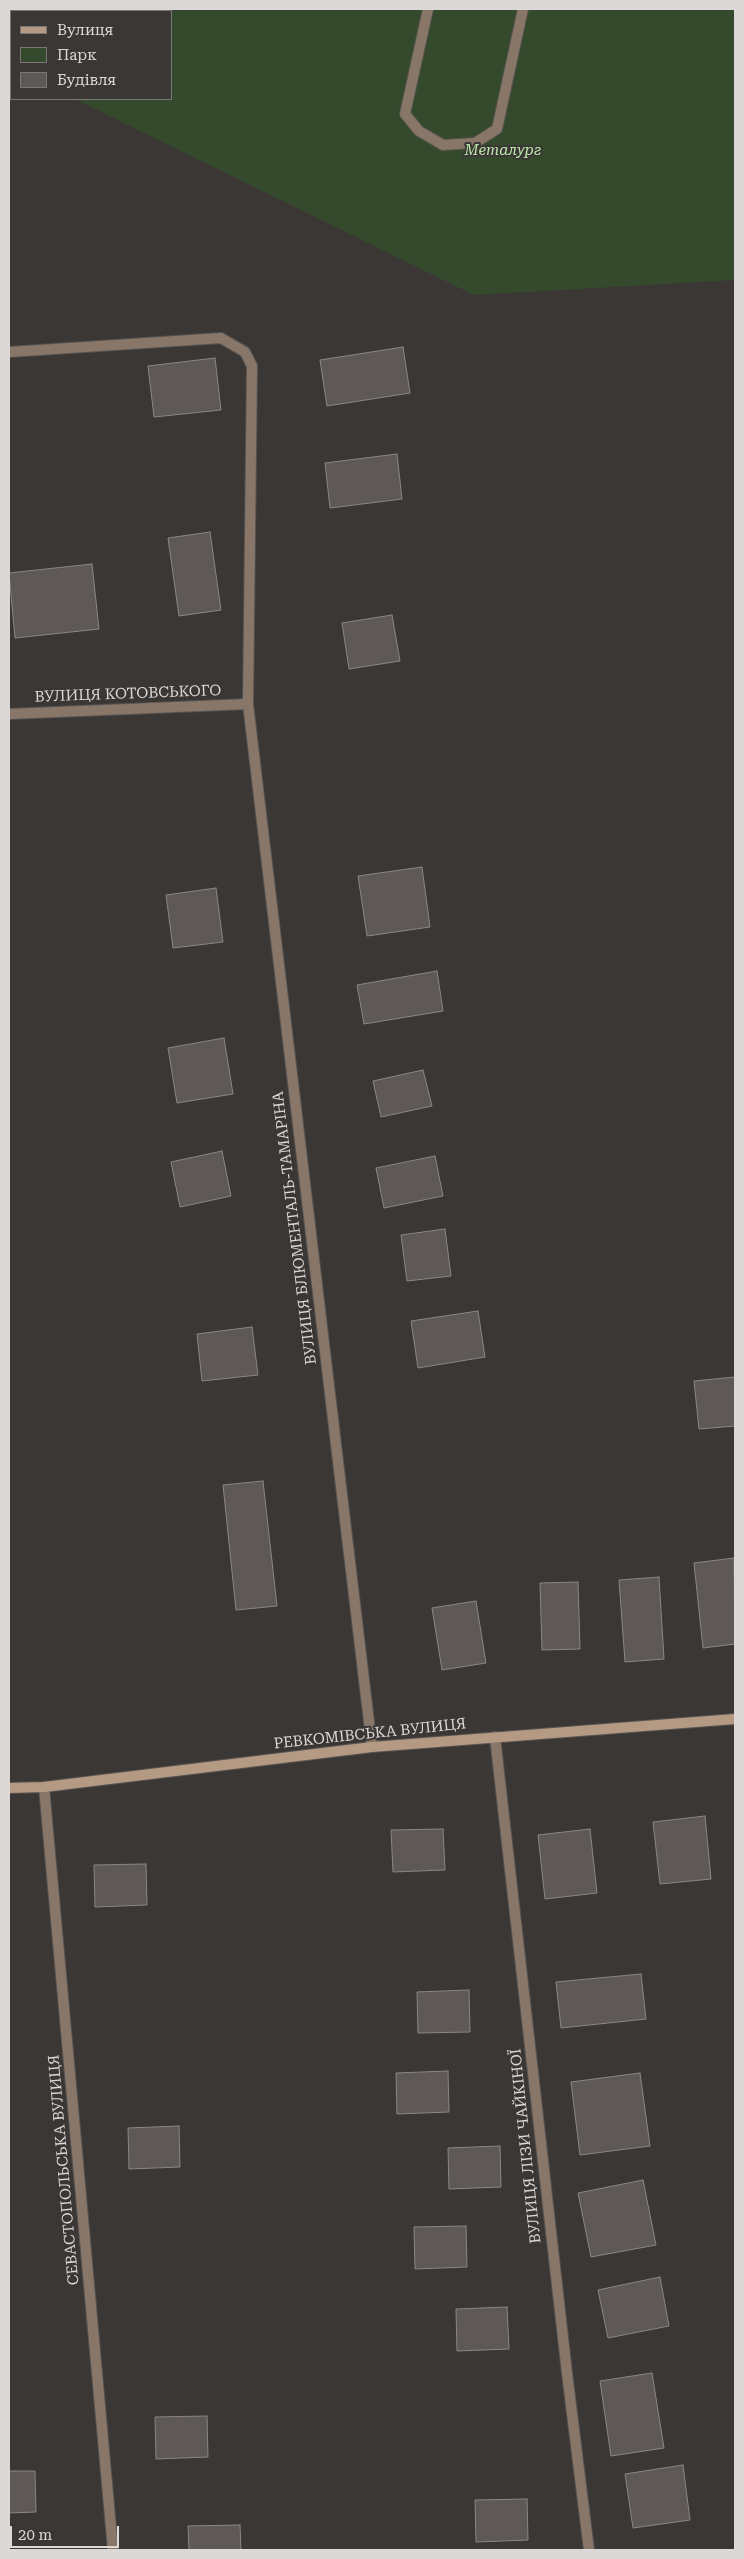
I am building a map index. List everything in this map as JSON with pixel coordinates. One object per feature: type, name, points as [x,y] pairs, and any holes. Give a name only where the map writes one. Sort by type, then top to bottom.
[{"type":"street","points":[[428,9],[405,114],[419,131],[443,145],[475,143],[497,129],[523,9]]},
{"type":"street","name":"ВУЛИЦЯ БЛЮМЕНТАЛЬ-ТАМАРІНА","points":[[9,352],[221,338],[245,352],[252,366],[248,704],[372,1747]]},
{"type":"street","name":"ВУЛИЦЯ КОТОВСЬКОГО","points":[[9,714],[248,704]]},
{"type":"street","name":"РЕВКОМІВСЬКА ВУЛИЦЯ","points":[[9,1788],[44,1787],[372,1747],[735,1718]]},
{"type":"street","name":"ВУЛИЦЯ ЛІЗИ ЧАЙКІНОЇ","points":[[495,1737],[589,2550]]},
{"type":"street","name":"СЕВАСТОПОЛЬСЬКА ВУЛИЦЯ","points":[[44,1787],[114,2550]]},
{"type":"green space","name":"Металург","points":[[9,9],[735,9],[735,280],[474,295],[77,100],[172,100],[172,10],[10,10],[9,66]]},
{"type":"building","points":[[403,347],[410,393],[327,406],[320,360]]},
{"type":"building","points":[[215,358],[221,410],[154,417],[148,366]]},
{"type":"building","points":[[397,454],[402,499],[330,508],[325,463]]},
{"type":"building","points":[[210,532],[221,610],[179,616],[168,538]]},
{"type":"building","points":[[92,564],[99,629],[15,638],[9,573]]},
{"type":"building","points":[[392,615],[400,661],[349,669],[342,623]]},
{"type":"building","points":[[422,867],[430,927],[367,936],[358,876]]},
{"type":"building","points":[[216,888],[223,942],[173,948],[166,895]]},
{"type":"building","points":[[437,971],[443,1011],[364,1024],[357,985]]},
{"type":"building","points":[[224,1038],[233,1094],[177,1103],[168,1048]]},
{"type":"building","points":[[423,1070],[432,1106],[381,1117],[373,1081]]},
{"type":"building","points":[[222,1151],[231,1196],[180,1207],[171,1162]]},
{"type":"building","points":[[435,1156],[443,1196],[384,1208],[376,1168]]},
{"type":"building","points":[[445,1229],[451,1276],[407,1281],[401,1235]]},
{"type":"building","points":[[478,1311],[485,1357],[418,1368],[411,1321]]},
{"type":"building","points":[[252,1327],[258,1375],[202,1381],[197,1334]]},
{"type":"building","points":[[735,1377],[735,1426],[699,1429],[694,1381]]},
{"type":"building","points":[[263,1481],[277,1606],[236,1610],[223,1485]]},
{"type":"building","points":[[734,1558],[735,1644],[703,1648],[694,1563]]},
{"type":"building","points":[[659,1577],[664,1659],[625,1662],[619,1580]]},
{"type":"building","points":[[578,1582],[580,1649],[542,1650],[540,1583]]},
{"type":"building","points":[[476,1601],[486,1663],[442,1670],[432,1608]]},
{"type":"building","points":[[705,1816],[711,1879],[660,1884],[653,1822]]},
{"type":"building","points":[[443,1829],[445,1870],[393,1872],[391,1830]]},
{"type":"building","points":[[590,1829],[597,1893],[545,1899],[538,1835]]},
{"type":"building","points":[[146,1864],[147,1905],[95,1907],[94,1865]]},
{"type":"building","points":[[641,1974],[646,2019],[561,2028],[556,1982]]},
{"type":"building","points":[[469,1990],[470,2032],[418,2033],[417,1992]]},
{"type":"building","points":[[448,2071],[449,2112],[397,2114],[396,2073]]},
{"type":"building","points":[[640,2073],[650,2146],[580,2155],[571,2082]]},
{"type":"building","points":[[179,2126],[180,2167],[129,2169],[128,2128]]},
{"type":"building","points":[[500,2146],[501,2187],[449,2189],[448,2148]]},
{"type":"building","points":[[643,2180],[656,2245],[591,2257],[578,2193]]},
{"type":"building","points":[[466,2226],[467,2267],[415,2269],[414,2227]]},
{"type":"building","points":[[660,2277],[669,2326],[608,2338],[598,2290]]},
{"type":"building","points":[[507,2307],[509,2349],[457,2351],[456,2309]]},
{"type":"building","points":[[652,2373],[664,2448],[611,2456],[600,2381]]},
{"type":"building","points":[[207,2416],[208,2457],[156,2459],[155,2417]]},
{"type":"building","points":[[683,2465],[690,2520],[633,2528],[625,2474]]},
{"type":"building","points":[[9,2471],[35,2471],[36,2512],[9,2513]]},
{"type":"building","points":[[527,2499],[528,2540],[476,2542],[475,2500]]},
{"type":"building","points":[[240,2525],[241,2550],[189,2550],[188,2526]]}]
